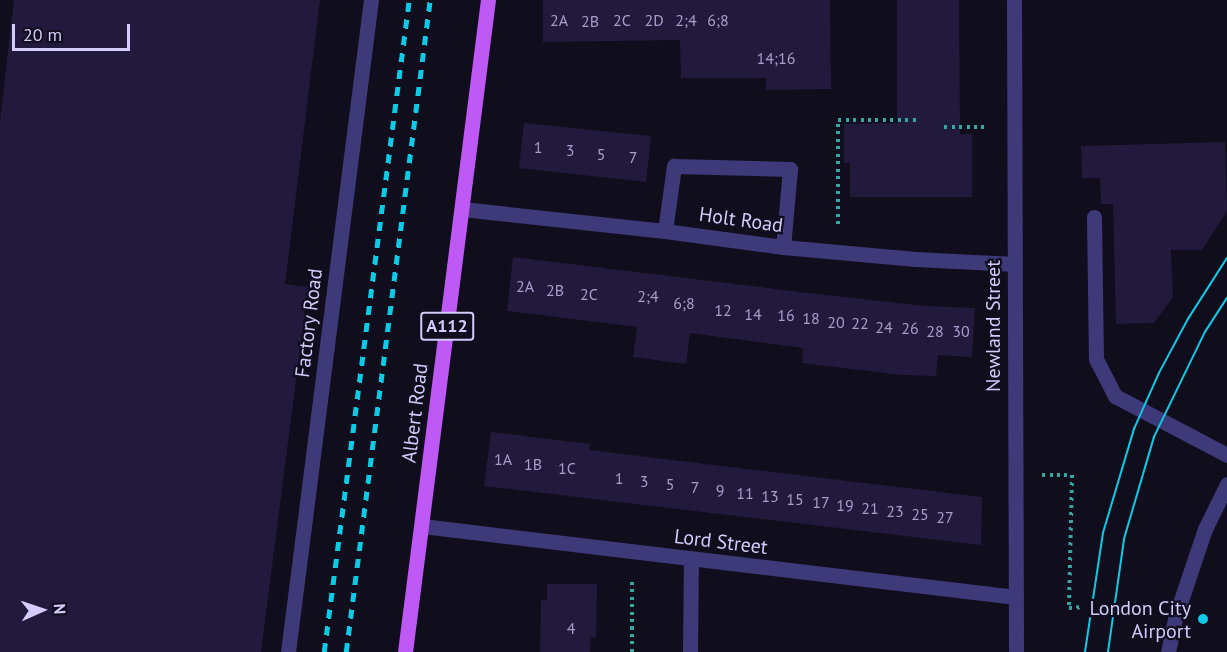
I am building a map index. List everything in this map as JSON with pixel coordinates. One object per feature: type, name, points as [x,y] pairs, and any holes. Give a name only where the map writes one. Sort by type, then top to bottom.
[{"type":"main road","name":"Albert Road","points":[[405,652],[488,0]]},
{"type":"street","name":"Factory Road","points":[[288,652],[371,0]]},
{"type":"street","name":"Newland Street","points":[[1014,0],[1016,652]]},
{"type":"street","points":[[665,231],[674,166],[789,170],[783,247]]},
{"type":"street","name":"Holt Road","points":[[462,209],[665,231],[783,247],[915,259],[1014,264]]},
{"type":"street","points":[[1094,217],[1096,359],[1115,396],[1227,456]]},
{"type":"street","points":[[1167,652],[1176,615],[1205,529],[1227,484]]},
{"type":"street","name":"Lord Street","points":[[422,526],[691,560],[1016,597]]},
{"type":"street","points":[[690,652],[691,560]]},
{"type":"path","points":[[838,251],[838,120],[918,120]]},
{"type":"path","points":[[944,126],[1014,128]]},
{"type":"path","points":[[1014,477],[1072,475],[1069,608],[1084,607]]},
{"type":"path","points":[[632,552],[632,652]]},
{"type":"building","points":[[14,0],[320,0],[285,284],[308,287],[261,652],[0,652],[0,122]]},
{"type":"building","points":[[543,0],[830,0],[831,89],[766,90],[766,78],[681,78],[680,40],[543,42]]},
{"type":"building","points":[[897,0],[959,0],[960,134],[972,134],[972,197],[850,197],[850,163],[844,163],[844,124],[897,123]]},
{"type":"building","points":[[524,123],[651,136],[646,182],[519,168]]},
{"type":"building","points":[[1225,142],[1227,211],[1202,250],[1171,250],[1173,297],[1154,323],[1116,324],[1113,204],[1101,204],[1100,178],[1082,178],[1081,146]]},
{"type":"building","points":[[513,257],[924,306],[975,308],[972,357],[938,355],[936,376],[901,375],[802,363],[803,348],[690,333],[686,364],[633,357],[637,327],[507,311]]},
{"type":"building","points":[[491,432],[590,444],[589,450],[982,497],[981,545],[484,486]]},
{"type":"building","points":[[547,584],[597,584],[596,638],[591,637],[590,652],[540,652],[541,600],[547,600]]},
{"type":"tram line","points":[[1085,652],[1103,533],[1134,429],[1159,373],[1188,319],[1227,258]]},
{"type":"tram line","points":[[1108,652],[1124,539],[1154,437],[1205,332],[1227,298]]},
{"type":"railway","points":[[324,652],[409,0]]},
{"type":"railway","points":[[346,652],[430,0]]},
{"type":"place","name":"London City Airport","points":[[1203,619]]}]
